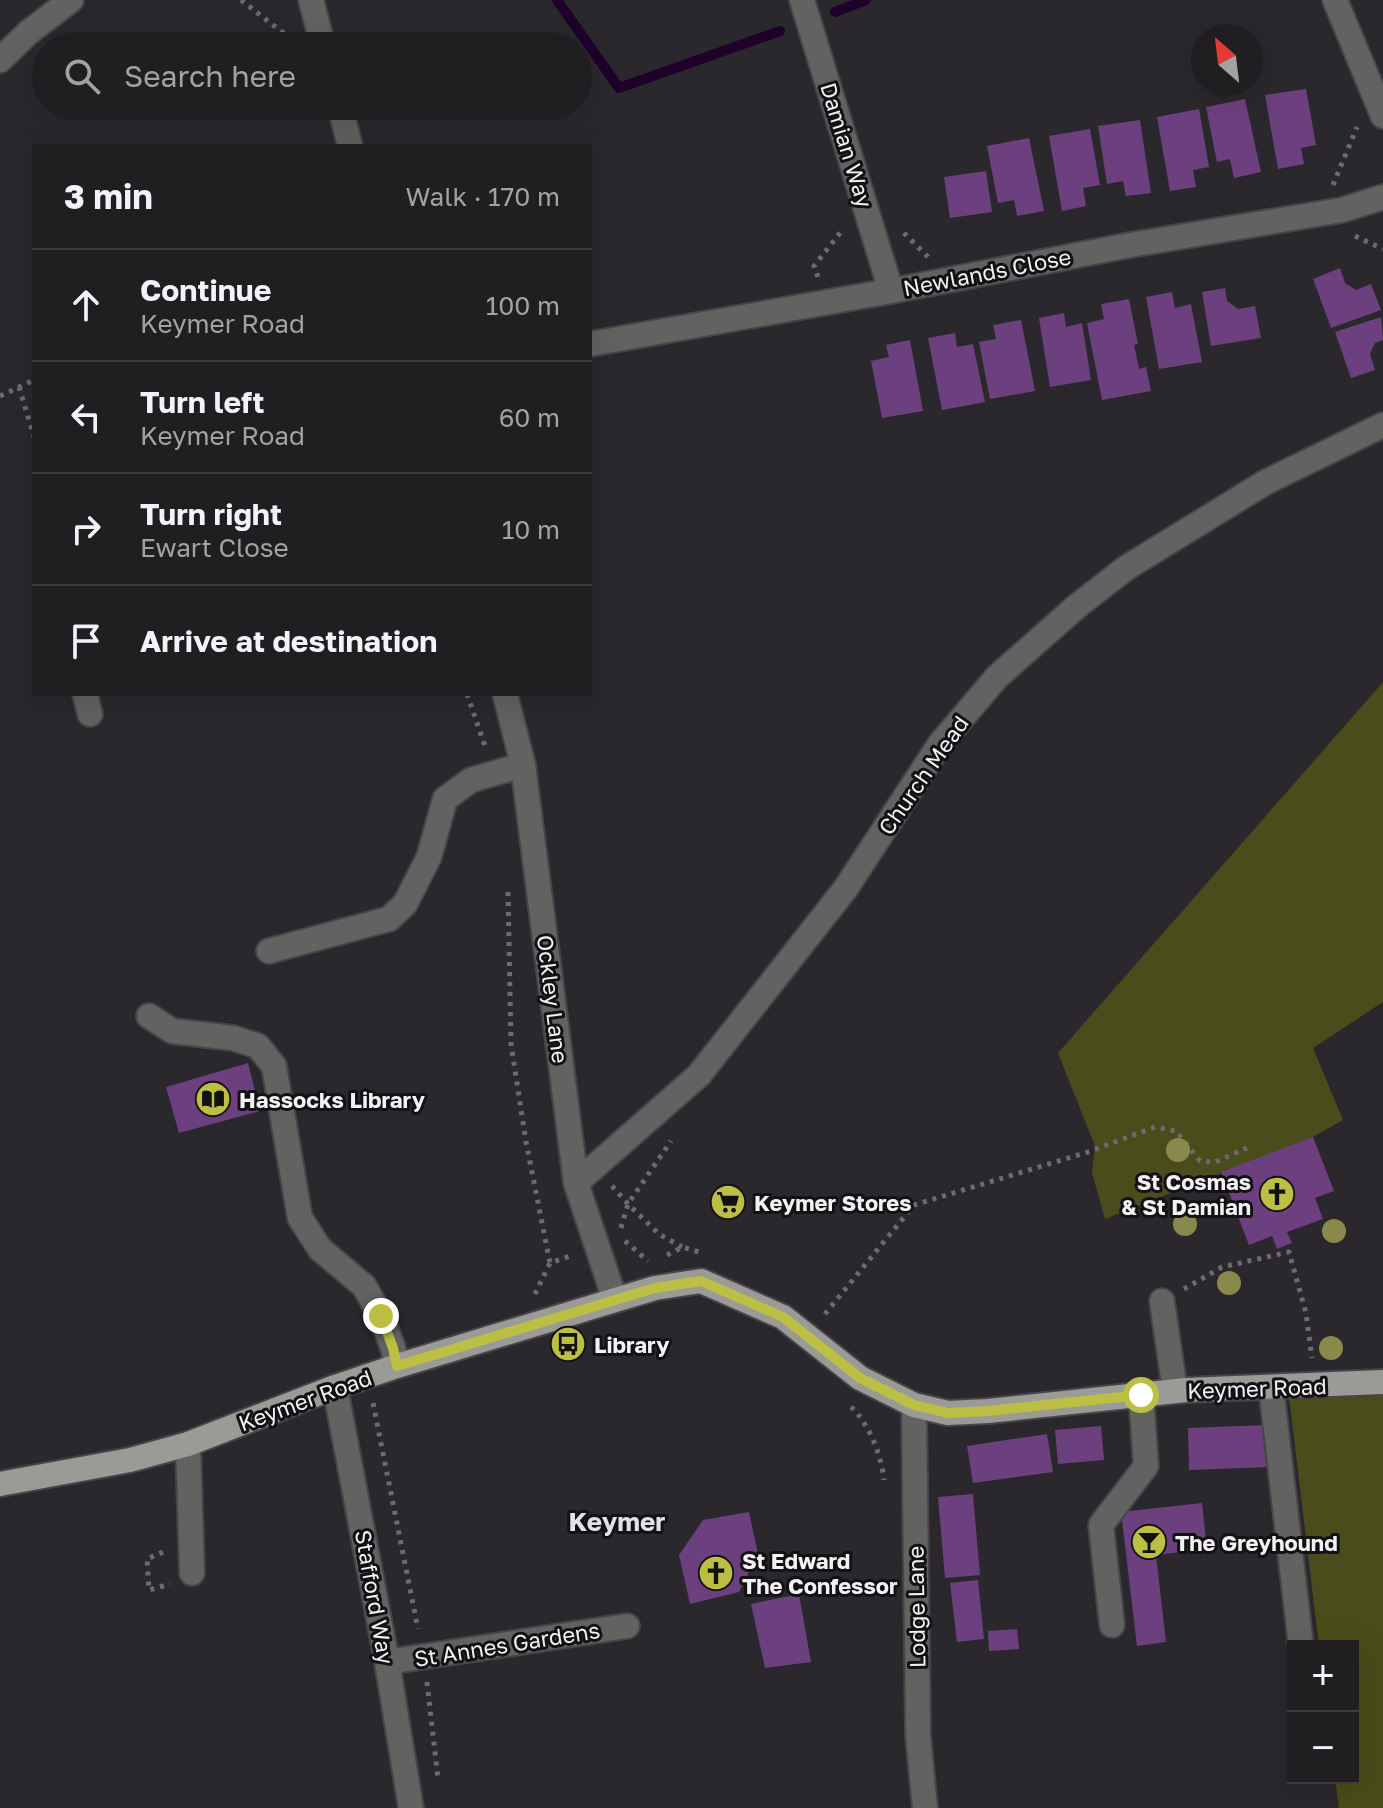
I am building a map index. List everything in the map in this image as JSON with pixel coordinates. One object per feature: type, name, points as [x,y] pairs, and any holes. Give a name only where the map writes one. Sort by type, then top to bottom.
[{"type":"main road","name":"Keymer Road","points":[[0,1484],[130,1460],[188,1444],[397,1366],[615,1300],[653,1276],[701,1281],[783,1317],[860,1378],[914,1405],[948,1413],[1175,1391],[1383,1382]]},
{"type":"street","points":[[0,60],[29,32],[71,0]]},
{"type":"street","points":[[311,0],[319,32]]},
{"type":"street","name":"Damian Way","points":[[802,0],[891,291]]},
{"type":"street","points":[[1335,0],[1383,116]]},
{"type":"street","points":[[344,120],[350,144]]},
{"type":"street","name":"Newlands Close","points":[[592,344],[1130,245],[1342,210],[1383,197]]},
{"type":"street","name":"Church Mead","points":[[576,1183],[699,1075],[846,888],[940,744],[997,677],[1076,607],[1126,568],[1266,482],[1383,425]]},
{"type":"street","name":"Ockley Lane","points":[[506,696],[523,765],[576,1183],[615,1300]]},
{"type":"street","points":[[269,951],[389,919],[405,904],[429,857],[445,799],[471,780],[523,765]]},
{"type":"street","points":[[149,1016],[172,1031],[233,1038],[258,1046],[274,1066],[300,1218],[320,1249],[364,1286],[381,1316],[397,1366]]},
{"type":"street","points":[[1162,1301],[1175,1391]]},
{"type":"street","name":"Stafford Way","points":[[335,1387],[411,1808]]},
{"type":"street","points":[[1271,1387],[1300,1640]]},
{"type":"street","points":[[1112,1625],[1101,1525],[1146,1466],[1141,1395]]},
{"type":"street","name":"Lodge Lane","points":[[914,1405],[918,1735],[925,1808]]},
{"type":"street","points":[[188,1444],[192,1573]]},
{"type":"street","name":"St Annes Gardens","points":[[387,1662],[627,1626]]},
{"type":"path","points":[[241,0],[282,32]]},
{"type":"path","points":[[1342,210],[1331,188],[1358,124]]},
{"type":"path","points":[[0,396],[32,381]]},
{"type":"path","points":[[19,387],[32,430]]},
{"type":"path","points":[[468,696],[496,773]]},
{"type":"path","points":[[508,887],[511,1044],[526,1142],[550,1263],[533,1297]]},
{"type":"path","points":[[805,1335],[914,1205],[1088,1152],[1155,1127],[1176,1131],[1200,1161],[1215,1162],[1249,1147]]},
{"type":"path","points":[[672,1138],[628,1204],[619,1236],[653,1276],[683,1247],[712,1255]]},
{"type":"path","points":[[550,1263],[597,1246]]},
{"type":"path","points":[[1162,1301],[1222,1267],[1289,1252],[1306,1313],[1313,1359]]},
{"type":"path","points":[[372,1396],[424,1657],[440,1793]]},
{"type":"path","points":[[842,1401],[855,1410],[866,1425],[883,1468],[884,1483]]},
{"type":"shaded area","points":[[1383,682],[1383,1002],[1313,1048],[1343,1120],[1313,1137],[1105,1219],[1092,1173],[1095,1146],[1058,1053]]},
{"type":"shaded area","points":[[1383,1392],[1383,1808],[1339,1808],[1336,1784],[1359,1784],[1359,1640],[1318,1640],[1289,1397]]},
{"type":"building","points":[[1306,89],[1316,145],[1301,148],[1304,164],[1278,169],[1265,95]]},
{"type":"building","points":[[1245,99],[1261,172],[1234,178],[1230,159],[1217,162],[1206,107]]},
{"type":"building","points":[[1199,109],[1209,167],[1193,170],[1196,187],[1170,191],[1157,117]]},
{"type":"building","points":[[1140,120],[1151,193],[1126,196],[1123,181],[1107,184],[1098,126]]},
{"type":"building","points":[[1090,129],[1100,185],[1083,188],[1086,206],[1062,211],[1049,136]]},
{"type":"building","points":[[1029,138],[1044,211],[1017,216],[1014,200],[998,203],[987,146]]},
{"type":"building","points":[[986,171],[992,212],[950,218],[944,177]]},
{"type":"building","points":[[1340,268],[1345,283],[1356,290],[1371,284],[1381,310],[1331,328],[1313,279]]},
{"type":"building","points":[[1225,288],[1227,301],[1238,309],[1255,306],[1261,338],[1211,346],[1202,292]]},
{"type":"building","points":[[1172,292],[1175,308],[1191,304],[1202,362],[1159,369],[1146,297]]},
{"type":"building","points":[[1129,299],[1138,344],[1134,345],[1139,369],[1146,367],[1151,391],[1102,400],[1087,323],[1104,319],[1101,304]]},
{"type":"building","points":[[1064,313],[1066,327],[1082,323],[1091,380],[1050,387],[1039,318]]},
{"type":"building","points":[[1381,317],[1383,340],[1375,343],[1370,354],[1375,370],[1351,378],[1335,332]]},
{"type":"building","points":[[1021,320],[1035,391],[990,399],[979,342],[996,339],[993,325]]},
{"type":"building","points":[[955,333],[957,347],[973,344],[985,402],[942,410],[928,338]]},
{"type":"building","points":[[910,340],[923,411],[882,418],[871,361],[889,357],[886,345]]},
{"type":"building","name":"Hassocks Library","points":[[248,1063],[260,1111],[179,1133],[166,1087]]},
{"type":"building","name":"St Cosmas & St Damian","points":[[1313,1137],[1334,1191],[1315,1198],[1323,1219],[1287,1232],[1292,1243],[1277,1249],[1272,1236],[1249,1245],[1221,1172]]},
{"type":"building","points":[[1267,1425],[1269,1467],[1189,1470],[1188,1428]]},
{"type":"building","points":[[1101,1426],[1104,1460],[1058,1464],[1055,1430]]},
{"type":"building","points":[[1047,1434],[1053,1472],[973,1483],[967,1446]]},
{"type":"building","points":[[973,1494],[980,1575],[945,1578],[938,1497]]},
{"type":"building","points":[[1202,1503],[1207,1549],[1156,1555],[1166,1642],[1137,1646],[1121,1512]]},
{"type":"building","name":"St Edward The Confessor","points":[[749,1512],[758,1554],[739,1592],[690,1604],[679,1555],[703,1520]]},
{"type":"building","points":[[978,1580],[984,1639],[957,1642],[950,1583]]},
{"type":"building","points":[[799,1594],[811,1662],[765,1668],[751,1604]]},
{"type":"building","points":[[1017,1629],[1019,1649],[989,1651],[988,1631]]},
{"type":"waterway","points":[[557,0],[580,32]]},
{"type":"waterway","points":[[835,12],[866,0]]},
{"type":"waterway","points":[[592,50],[619,88],[780,31]]},
{"type":"place","name":"Hassocks Library","points":[[213,1099]]},
{"type":"place","name":"St Cosmas & St Damian","points":[[1277,1194]]},
{"type":"place","name":"Keymer Stores","points":[[728,1202]]},
{"type":"place","name":"Library","points":[[568,1344]]},
{"type":"place","name":"The Greyhound","points":[[1149,1542]]},
{"type":"place","name":"St Edward The Confessor","points":[[716,1573]]},
{"type":"district","name":"Keymer","points":[[617,1521]]},
{"type":"route","points":[[381,1316],[397,1366],[655,1288],[701,1281],[783,1317],[860,1378],[914,1405],[948,1413],[1141,1395]]}]
